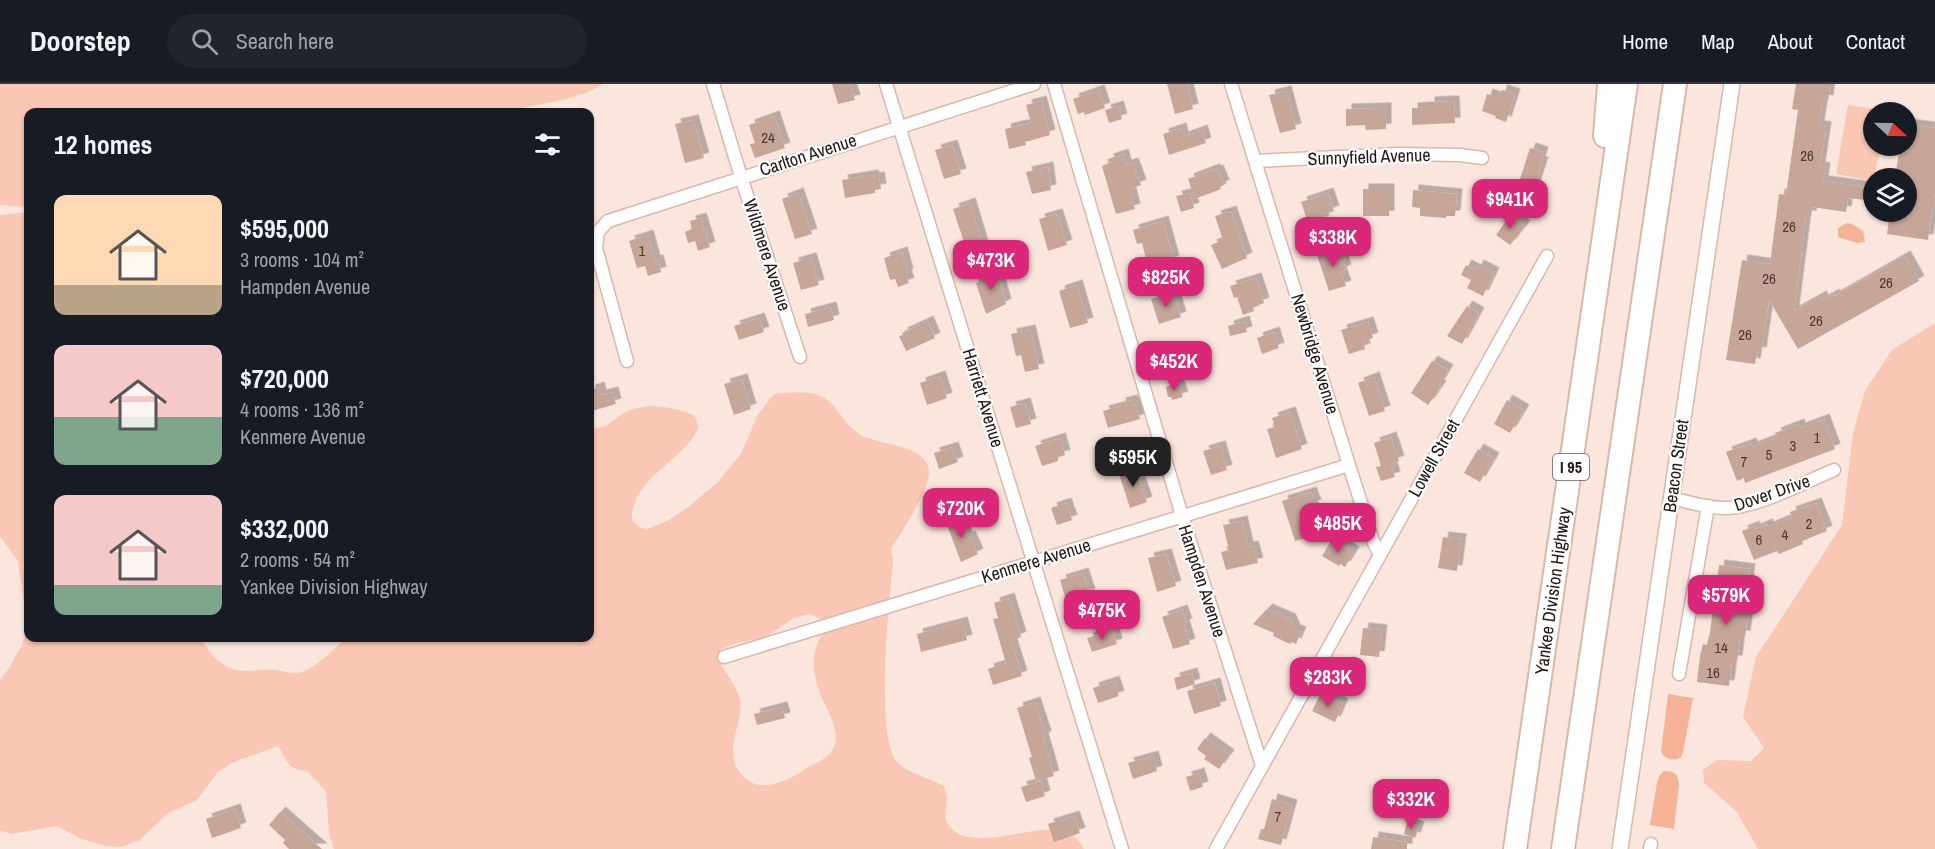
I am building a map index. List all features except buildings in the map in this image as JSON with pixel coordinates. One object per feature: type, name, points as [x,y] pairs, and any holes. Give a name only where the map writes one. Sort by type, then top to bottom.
[{"type":"highway","points":[[1589,345],[1609,84]]},
{"type":"highway","name":"Yankee Division Highway","points":[[1515,849],[1626,84]]},
{"type":"highway","points":[[1563,849],[1675,84]]},
{"type":"street","name":"Wildmere Avenue","points":[[713,84],[800,357]]},
{"type":"street","name":"Harriett Avenue","points":[[886,84],[1122,849]]},
{"type":"street","name":"Carlton Avenue","points":[[627,361],[596,242],[600,228],[613,219],[1034,84]]},
{"type":"street","name":"Hampden Avenue","points":[[1054,84],[1182,516],[1262,766]]},
{"type":"street","name":"Newbridge Avenue","points":[[1231,84],[1373,541],[1380,555]]},
{"type":"street","name":"Beacon Street","points":[[1620,849],[1732,84]]},
{"type":"street","name":"Sunnyfield Avenue","points":[[1256,161],[1399,154],[1461,155],[1482,158]]},
{"type":"street","name":"Lowell Street","points":[[1216,849],[1547,256]]},
{"type":"street","name":"Kenmere Avenue","points":[[724,657],[1349,465]]},
{"type":"street","name":"Dover Drive","points":[[1671,498],[1728,508],[1750,504],[1834,470]]},
{"type":"street","name":"Dover Drive","points":[[1679,674],[1708,506]]},
{"type":"shaded area","points":[[0,84],[603,84],[580,95],[524,108],[24,108],[24,207],[0,205]]},
{"type":"shaded area","points":[[1848,105],[1863,107],[1863,156],[1879,156],[1876,168],[1863,168],[1863,179],[1836,174]]},
{"type":"shaded area","points":[[24,212],[24,603],[18,561],[0,536],[0,215]]},
{"type":"shaded area","points":[[1847,223],[1863,231],[1865,242],[1857,243],[1838,237],[1838,228]]},
{"type":"shaded area","points":[[1935,323],[1935,849],[1758,849],[1737,812],[1704,783],[1703,770],[1717,760],[1751,761],[1764,748],[1743,717],[1756,657],[1842,525],[1853,433],[1865,391],[1892,350]]},
{"type":"shaded area","points":[[809,393],[826,400],[859,434],[920,455],[926,461],[929,470],[920,499],[891,549],[893,561],[885,668],[885,700],[891,750],[899,764],[944,786],[947,800],[946,820],[960,835],[977,838],[1047,830],[1062,831],[1074,837],[1084,849],[334,849],[329,834],[326,791],[307,771],[291,766],[278,746],[231,763],[217,773],[197,800],[168,813],[140,840],[121,847],[105,846],[79,838],[57,826],[11,834],[0,830],[0,680],[24,638],[24,642],[203,642],[219,661],[232,668],[247,671],[275,670],[295,673],[314,666],[342,642],[594,642],[594,428],[610,423],[636,408],[653,406],[670,408],[694,415],[699,426],[692,438],[649,481],[634,505],[632,520],[639,527],[647,529],[667,521],[687,508],[719,481],[742,452],[758,414],[774,394]],"holes":[[[809,614],[821,619],[826,625],[815,650],[814,667],[819,691],[833,724],[835,733],[833,750],[822,760],[786,780],[767,785],[753,783],[741,774],[733,756],[740,699],[718,659],[720,650],[736,643],[766,637],[794,618]]]},
{"type":"shaded area","points":[[1668,694],[1693,698],[1683,752],[1681,757],[1675,759],[1667,758],[1661,752]]},
{"type":"shaded area","points":[[1664,771],[1677,775],[1679,785],[1674,829],[1650,825],[1657,783]]}]
